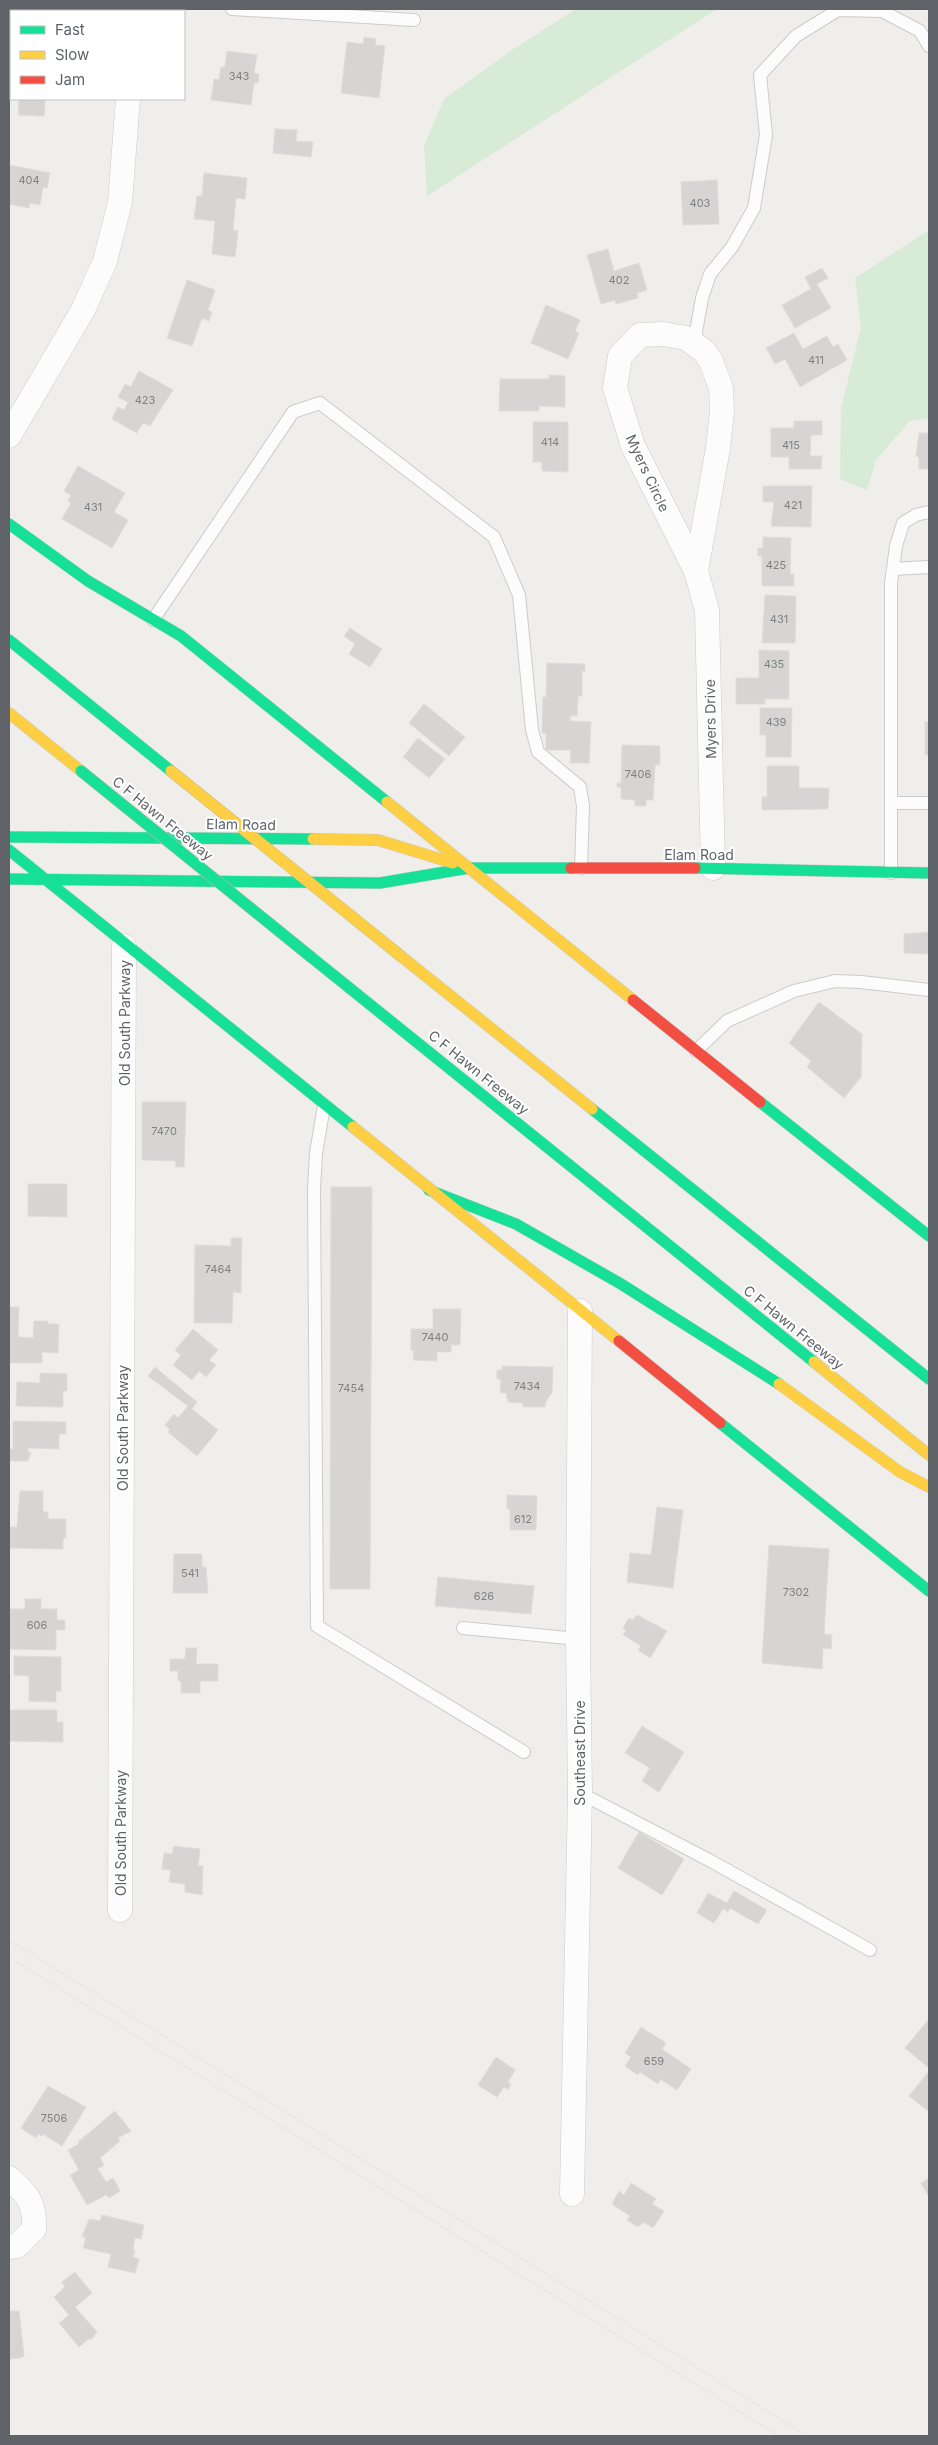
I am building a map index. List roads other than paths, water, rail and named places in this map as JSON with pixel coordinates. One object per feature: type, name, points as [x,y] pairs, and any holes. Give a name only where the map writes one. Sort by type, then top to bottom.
[{"type":"main road","points":[[9,524],[88,581],[181,636],[929,1236]]},
{"type":"main road","points":[[9,640],[929,1379]]},
{"type":"main road","name":"C F Hawn Freeway","points":[[9,713],[929,1455]]},
{"type":"main road","name":"Elam Road","points":[[9,837],[378,840],[469,868]]},
{"type":"main road","points":[[9,850],[124,946],[929,1591]]},
{"type":"main road","name":"Elam Road","points":[[9,880],[380,883],[469,868],[713,868],[929,873]]},
{"type":"main road","points":[[429,1190],[516,1224],[621,1284],[796,1395],[900,1472],[929,1487]]},
{"type":"street","points":[[9,436],[84,310],[105,261],[120,202],[128,100]]},
{"type":"street","name":"Myers Circle","points":[[663,334],[686,338],[694,343],[704,351],[711,362],[721,388],[722,411],[718,448],[696,571],[633,446],[615,388],[620,356],[640,335],[663,334]]},
{"type":"street","name":"Myers Drive","points":[[696,571],[707,610],[713,868]]},
{"type":"street","name":"Old South Parkway","points":[[120,1910],[124,946]]},
{"type":"street","name":"Southeast Drive","points":[[572,2194],[580,1793],[578,1639],[580,1311]]},
{"type":"street","points":[[9,2178],[28,2196],[34,2214],[34,2229],[13,2246]]},
{"type":"lane","points":[[232,9],[414,20]]},
{"type":"lane","points":[[694,343],[702,298],[710,274],[732,247],[754,208],[766,135],[760,75],[796,36],[838,10],[882,11],[920,31],[929,46]]},
{"type":"lane","points":[[153,620],[293,412],[320,403],[494,537],[519,594],[532,730],[538,752],[580,787],[583,806],[581,868]]},
{"type":"lane","points":[[891,873],[893,569],[896,546],[903,523],[916,515],[929,512]]},
{"type":"lane","points":[[893,569],[929,567]]},
{"type":"lane","points":[[890,803],[929,803]]},
{"type":"lane","points":[[696,1051],[727,1021],[794,991],[835,982],[861,982],[929,990]]},
{"type":"lane","points":[[324,1106],[316,1153],[314,1189],[317,1626],[524,1752]]},
{"type":"lane","points":[[464,1628],[578,1639]]},
{"type":"lane","points":[[580,1793],[709,1860],[870,1950]]},
{"type":"tram line","points":[[9,1940],[807,2436]]},
{"type":"tram line","points":[[9,1957],[779,2436]]}]
